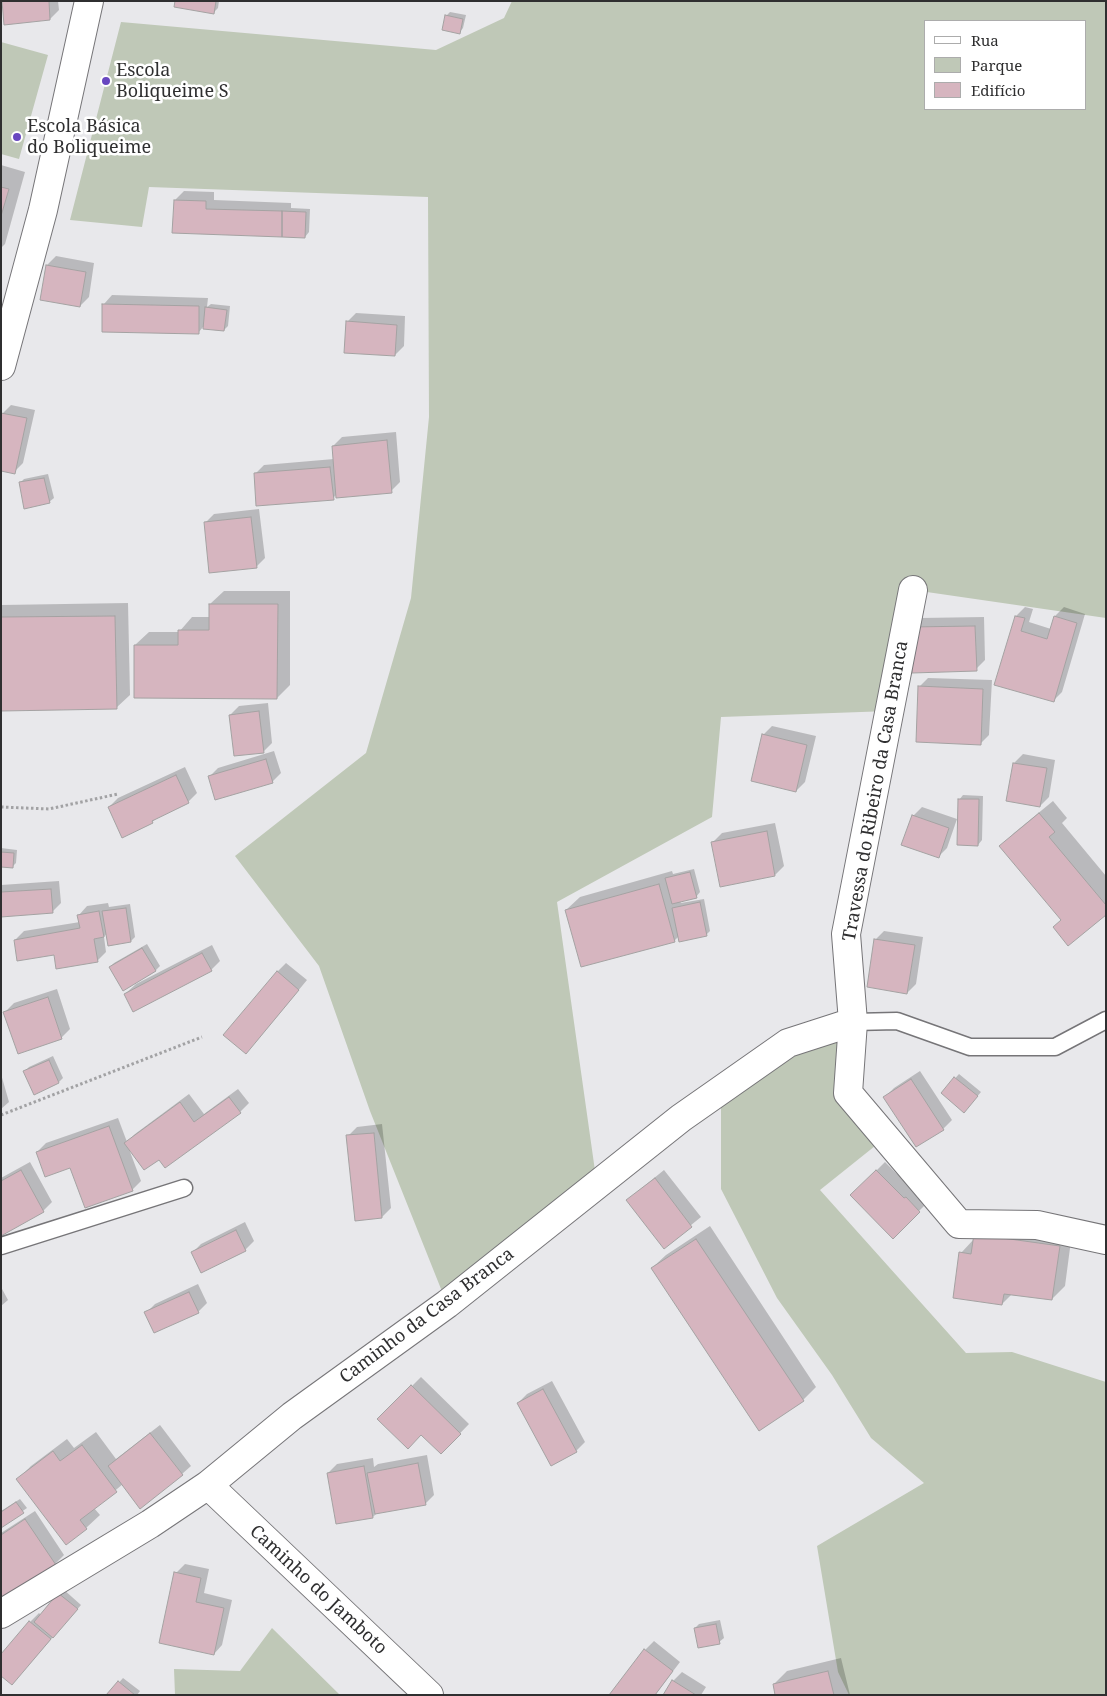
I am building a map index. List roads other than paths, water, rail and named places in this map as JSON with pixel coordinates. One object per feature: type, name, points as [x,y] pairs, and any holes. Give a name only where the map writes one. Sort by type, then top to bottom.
[{"type":"street","points":[[1,366],[42,210],[89,1]]},
{"type":"street","name":"Travessa do Ribeiro da Casa Branca","points":[[913,590],[846,934],[853,1022],[848,1092],[959,1224],[1037,1225],[1106,1240]]},
{"type":"street","name":"Caminho da Casa Branca","points":[[1,1614],[150,1524],[208,1485],[292,1416],[447,1304],[681,1118],[788,1043],[853,1022]]},
{"type":"street","name":"Caminho do Jamboto","points":[[208,1485],[429,1695]]},
{"type":"lane","points":[[853,1022],[897,1022],[970,1047],[1055,1047],[1106,1020]]},
{"type":"lane","points":[[1,1246],[184,1188]]},
{"type":"place","name":"Escola Boliqueime S","points":[[106,81]]},
{"type":"place","name":"Escola Básica do Boliqueime","points":[[17,137]]}]
